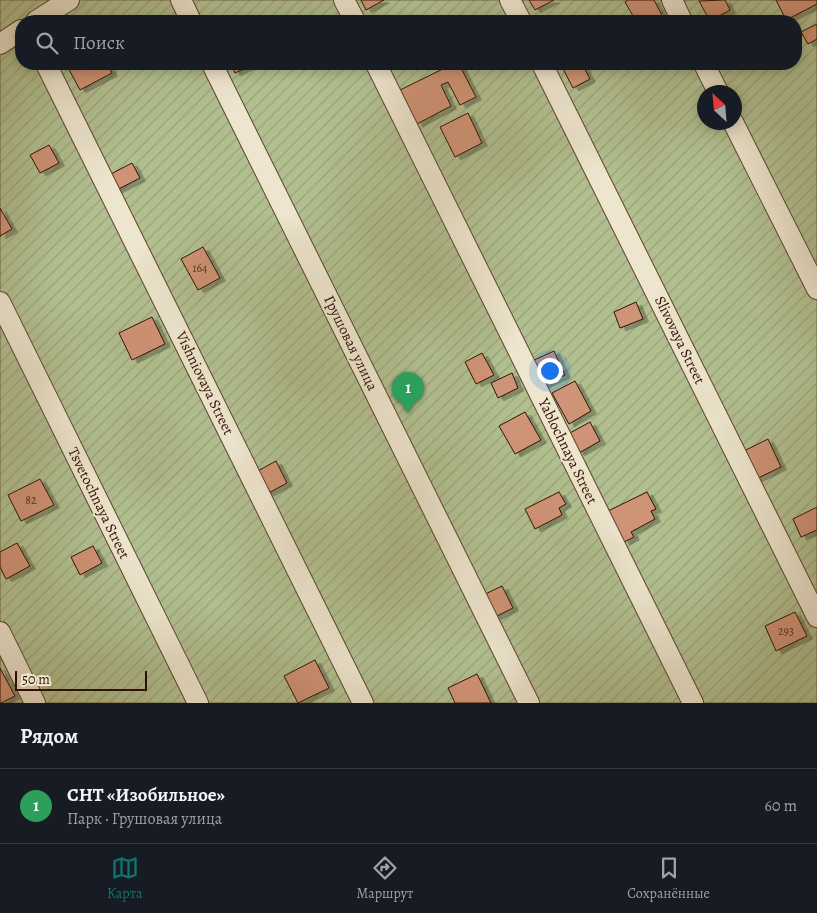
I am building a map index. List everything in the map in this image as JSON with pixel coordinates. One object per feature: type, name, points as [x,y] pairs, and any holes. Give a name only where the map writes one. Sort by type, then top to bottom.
[{"type":"street","points":[[45,15],[69,0]]},
{"type":"street","points":[[181,0],[188,15]]},
{"type":"street","points":[[344,0],[352,15]]},
{"type":"street","points":[[510,0],[518,15]]},
{"type":"street","points":[[672,0],[679,15]]},
{"type":"street","points":[[0,44],[15,34]]},
{"type":"street","name":"Vishniovaya Street","points":[[49,70],[363,703]]},
{"type":"street","name":"Грушовая улица","points":[[215,70],[529,703]]},
{"type":"street","name":"Yablochnaya Street","points":[[379,70],[693,703]]},
{"type":"street","name":"Slivovaya Street","points":[[545,70],[817,617]]},
{"type":"street","points":[[707,70],[714,85]]},
{"type":"street","points":[[737,130],[817,290]]},
{"type":"street","name":"Tsvetochnaya Street","points":[[0,302],[198,703]]},
{"type":"street","points":[[0,632],[35,703]]},
{"type":"green space","points":[[0,0],[817,0],[817,703],[0,703]]},
{"type":"building","points":[[361,0],[384,0],[366,10]]},
{"type":"building","points":[[529,0],[554,0],[535,10]]},
{"type":"building","points":[[628,0],[654,0],[662,15],[633,15],[625,2]]},
{"type":"building","points":[[725,0],[730,10],[721,15],[707,15],[699,1]]},
{"type":"building","points":[[776,0],[817,0],[817,4],[796,15],[784,15]]},
{"type":"building","points":[[817,24],[817,39],[808,44],[802,32]]},
{"type":"building","points":[[69,70],[110,70],[112,73],[80,90]]},
{"type":"building","points":[[441,70],[462,70],[476,97],[460,105],[448,82],[441,85],[451,106],[417,124],[400,90]]},
{"type":"building","points":[[564,70],[585,70],[590,79],[573,88]]},
{"type":"building","points":[[468,113],[482,143],[455,157],[440,127]]},
{"type":"building","points":[[49,145],[59,163],[40,173],[30,155]]},
{"type":"building","points":[[132,163],[140,178],[115,191],[107,176]]},
{"type":"building","points":[[0,208],[12,229],[0,236]]},
{"type":"building","points":[[203,247],[220,278],[198,290],[181,259]]},
{"type":"building","points":[[636,302],[643,319],[620,328],[614,312]]},
{"type":"building","points":[[152,317],[165,344],[132,360],[119,333]]},
{"type":"building","points":[[554,351],[565,375],[543,385],[532,361]]},
{"type":"building","points":[[482,353],[494,375],[476,384],[465,362]]},
{"type":"building","points":[[512,373],[518,388],[498,398],[491,383]]},
{"type":"building","points":[[575,381],[591,411],[569,424],[552,393]]},
{"type":"building","points":[[525,412],[541,440],[515,454],[499,426]]},
{"type":"building","points":[[590,422],[600,441],[579,453],[568,434]]},
{"type":"building","points":[[768,439],[781,467],[754,480],[740,453]]},
{"type":"building","points":[[276,461],[287,483],[265,495],[254,473]]},
{"type":"building","points":[[40,479],[54,505],[21,521],[8,495]]},
{"type":"building","points":[[559,492],[566,504],[559,508],[562,515],[535,529],[525,509]]},
{"type":"building","points":[[647,492],[656,509],[651,511],[655,519],[631,532],[634,537],[624,542],[608,511]]},
{"type":"building","points":[[817,507],[817,530],[801,537],[793,519]]},
{"type":"building","points":[[17,543],[30,566],[6,579],[0,567],[0,552]]},
{"type":"building","points":[[93,546],[102,563],[80,575],[71,557]]},
{"type":"building","points":[[502,586],[513,608],[493,618],[481,596]]},
{"type":"building","points":[[795,612],[807,636],[776,651],[765,626]]},
{"type":"building","points":[[315,660],[329,688],[298,703],[284,676]]},
{"type":"building","points":[[0,668],[15,696],[1,703],[0,703]]},
{"type":"building","points":[[477,674],[491,703],[455,703],[448,688]]},
{"type":"place","name":"СНТ «Изобильное»","points":[[408,413]]}]
